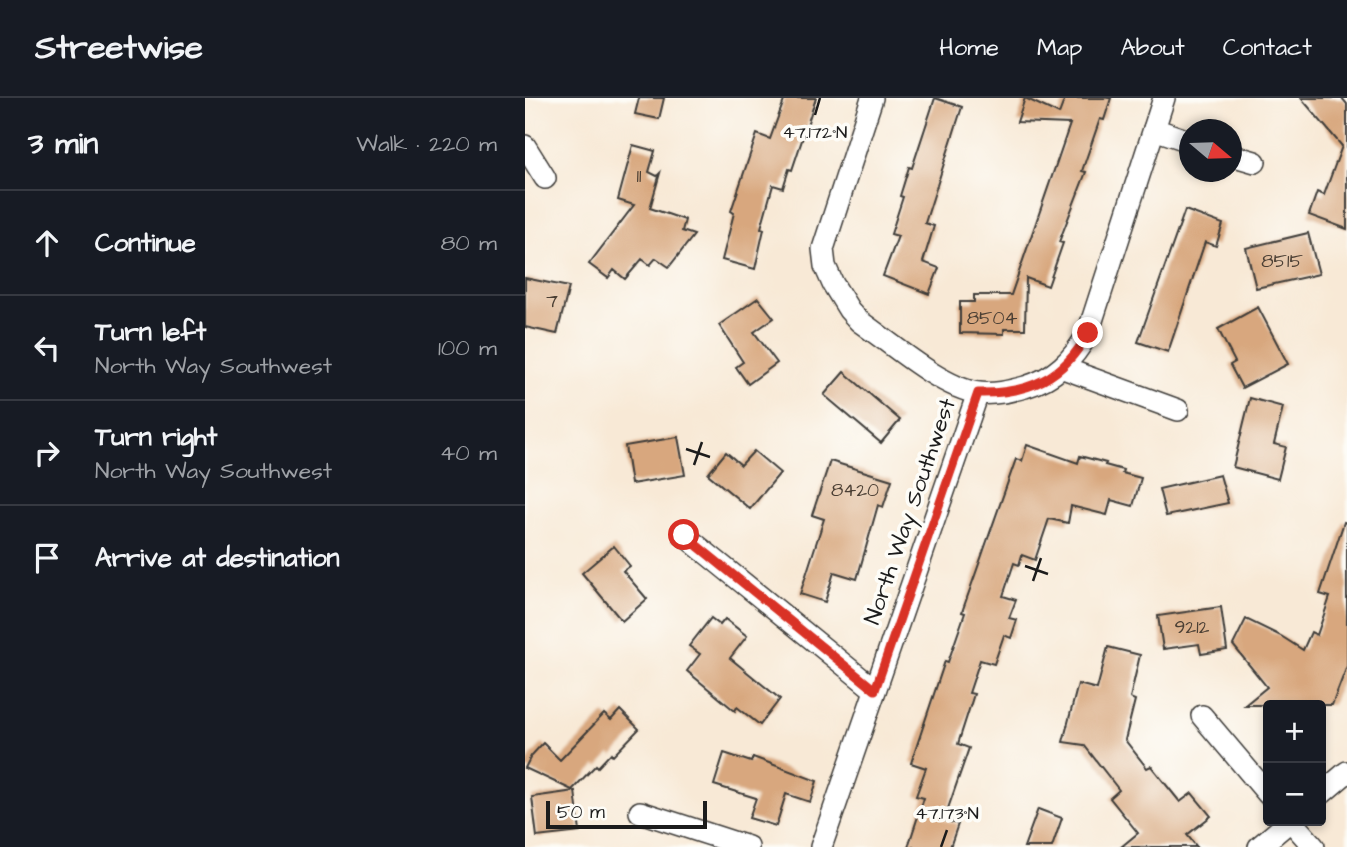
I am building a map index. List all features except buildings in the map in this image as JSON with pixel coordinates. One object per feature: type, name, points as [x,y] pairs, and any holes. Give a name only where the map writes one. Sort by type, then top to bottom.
[{"type":"street","points":[[872,98],[829,227],[823,249],[825,266],[849,310],[859,321],[937,376],[957,387],[978,393]]},
{"type":"street","name":"North Way Southwest","points":[[821,847],[978,393],[997,393],[1040,382],[1063,368],[1077,352],[1088,333],[1164,98]]},
{"type":"street","points":[[1154,129],[1179,138]]},
{"type":"street","points":[[525,146],[545,178]]},
{"type":"street","points":[[1242,158],[1255,162]]},
{"type":"street","points":[[1063,368],[1178,410]]},
{"type":"street","points":[[684,535],[875,690]]},
{"type":"street","points":[[1202,716],[1263,788]]},
{"type":"street","points":[[1326,790],[1347,772]]},
{"type":"street","points":[[640,812],[748,847]]},
{"type":"street","points":[[1259,847],[1284,826]]},
{"type":"street","points":[[1295,826],[1314,847]]},
{"type":"route","points":[[684,535],[875,690],[978,393],[1010,391],[1040,382],[1063,368],[1088,333]]}]
